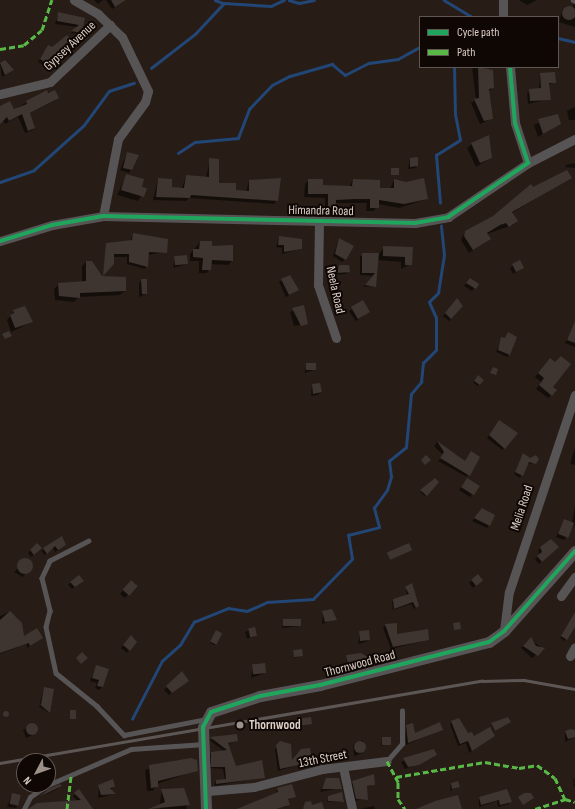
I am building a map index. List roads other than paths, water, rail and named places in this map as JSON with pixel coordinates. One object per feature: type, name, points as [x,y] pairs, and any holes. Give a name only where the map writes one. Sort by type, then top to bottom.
[{"type":"street","points":[[74,0],[110,26],[136,60],[148,91],[145,102],[118,138],[103,216]]},
{"type":"street","points":[[503,0],[503,16]]},
{"type":"street","name":"Gypsey Avenue","points":[[0,94],[50,82],[110,26]]},
{"type":"street","points":[[510,68],[515,123],[528,163]]},
{"type":"street","name":"Himandra Road","points":[[0,241],[52,225],[103,216],[319,222],[431,222],[464,208],[528,163],[575,139]]},
{"type":"street","name":"Neela Road","points":[[319,222],[318,285],[336,338]]},
{"type":"street","name":"Melia Road","points":[[504,631],[508,592],[575,395]]},
{"type":"street","name":"Thornwood Road","points":[[206,719],[211,712],[228,705],[489,642],[504,631],[575,551]]},
{"type":"street","points":[[561,596],[575,577]]},
{"type":"street","points":[[570,656],[575,647]]},
{"type":"street","points":[[206,719],[204,744],[208,791],[206,809]]},
{"type":"street","name":"13th Street","points":[[208,791],[254,786],[343,767],[387,761]]},
{"type":"street","points":[[343,767],[352,809]]},
{"type":"lane","points":[[89,541],[56,556],[42,578],[50,610],[46,627],[56,673],[97,706],[124,735],[206,719]]},
{"type":"lane","name":"13th Street","points":[[387,761],[402,744],[402,711]]},
{"type":"lane","points":[[56,782],[131,749],[204,744]]},
{"type":"lane","points":[[24,809],[30,797],[36,793]]},
{"type":"waterway","points":[[215,0],[223,3]]},
{"type":"waterway","points":[[151,68],[195,34],[224,3],[271,6],[284,0]]},
{"type":"waterway","points":[[289,0],[299,3],[314,0]]},
{"type":"waterway","points":[[444,0],[470,16]]},
{"type":"waterway","points":[[559,38],[575,42]]},
{"type":"waterway","points":[[178,153],[195,142],[238,138],[249,109],[272,85],[290,76],[332,64],[345,75],[369,63],[398,59],[419,48]]},
{"type":"waterway","points":[[440,203],[436,155],[460,140],[455,115],[454,68]]},
{"type":"waterway","points":[[0,182],[34,170],[84,125],[109,91],[134,83]]},
{"type":"waterway","points":[[132,719],[162,661],[180,645],[194,622],[228,608],[247,611],[267,602],[313,599],[352,559],[348,535],[379,527],[374,508],[387,490],[391,477],[389,461],[406,447],[411,394],[421,382],[423,363],[436,350],[436,318],[429,302],[438,293],[444,255],[441,226]]},
{"type":"railway","points":[[0,763],[482,681],[524,680],[575,689]]},
{"type":"place","name":"Thornwood","points":[[240,725]]}]
